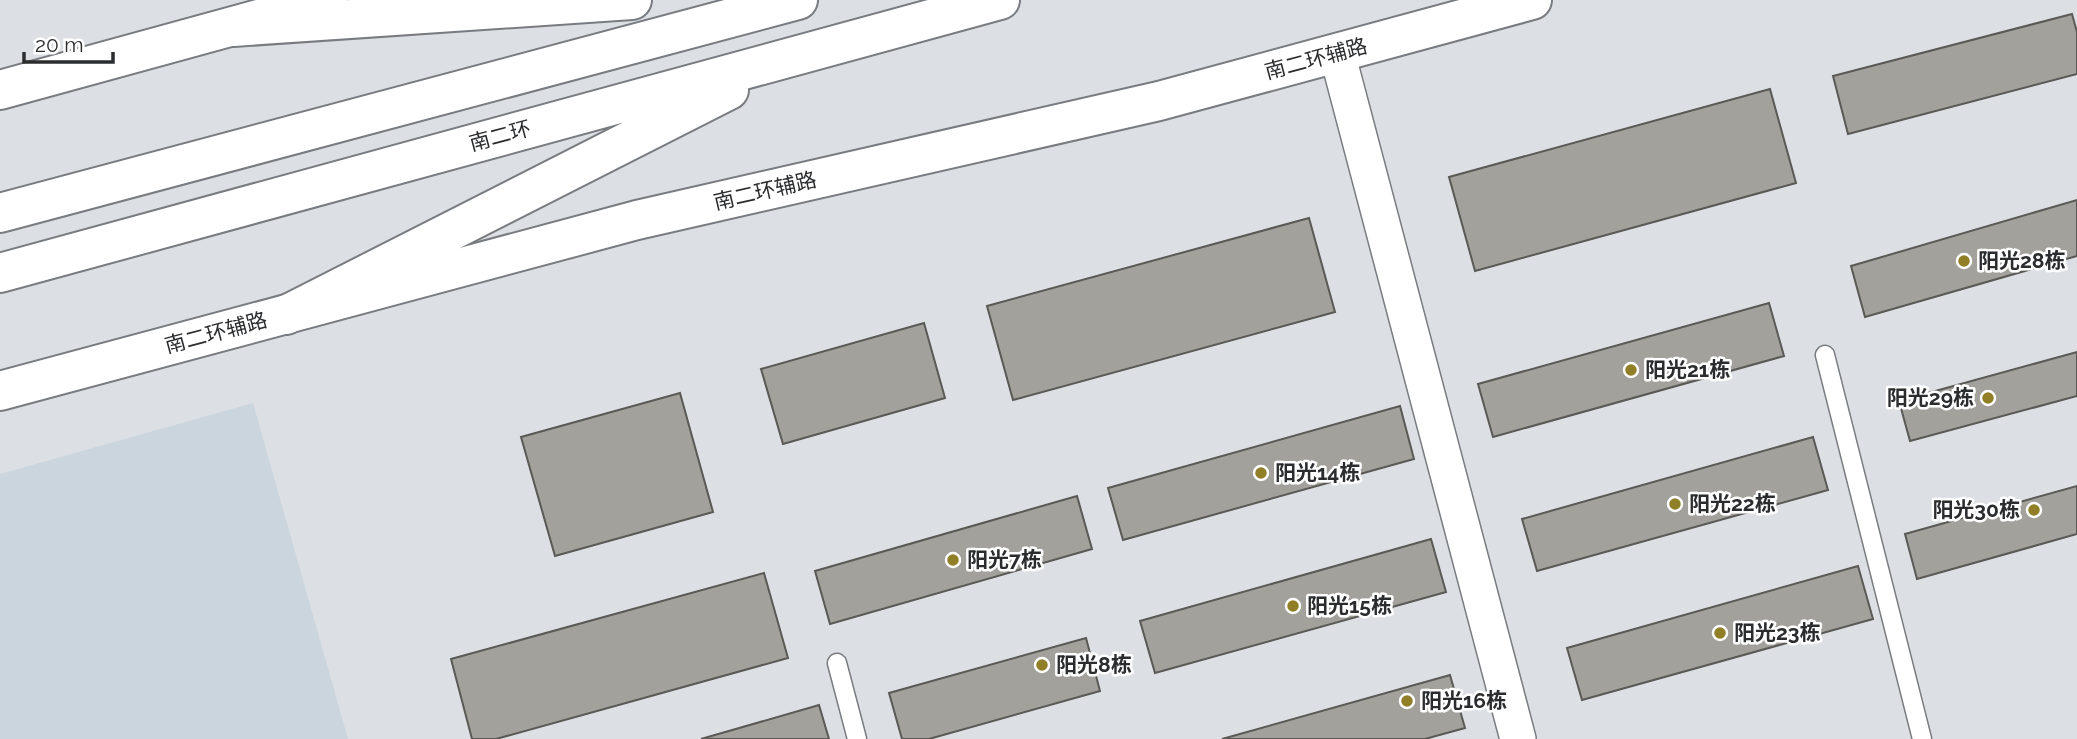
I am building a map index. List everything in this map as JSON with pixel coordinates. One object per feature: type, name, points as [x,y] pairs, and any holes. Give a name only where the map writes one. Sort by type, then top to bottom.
[{"type":"main road","points":[[0,90],[328,0]]},
{"type":"main road","points":[[233,27],[632,0]]},
{"type":"main road","points":[[0,213],[798,0]]},
{"type":"main road","name":"南二环","points":[[0,274],[802,52],[1000,0]]},
{"type":"main road","name":"南二环辅路","points":[[0,391],[637,220],[1159,101],[1532,0]]},
{"type":"main road","points":[[286,315],[802,52]]},
{"type":"street","points":[[1336,53],[1518,739]]},
{"type":"lane","points":[[1825,355],[1922,739]]},
{"type":"lane","points":[[837,663],[857,739]]},
{"type":"shaded area","points":[[253,403],[348,739],[0,739],[0,474]]},
{"type":"building","points":[[2072,14],[2077,32],[2077,74],[1848,134],[1833,76]]},
{"type":"building","points":[[1770,89],[1796,183],[1475,271],[1449,177]]},
{"type":"building","name":"阳光28栋","points":[[2077,200],[2077,256],[1865,317],[1851,266]]},
{"type":"building","points":[[1309,218],[1335,312],[1013,400],[987,306]]},
{"type":"building","name":"阳光21栋","points":[[1769,303],[1784,356],[1493,437],[1478,384]]},
{"type":"building","points":[[924,323],[945,398],[783,444],[761,369]]},
{"type":"building","name":"阳光29栋","points":[[2077,352],[2077,396],[1910,441],[1899,401]]},
{"type":"building","points":[[680,393],[713,512],[555,556],[521,437]]},
{"type":"building","name":"阳光14栋","points":[[1400,406],[1414,459],[1123,540],[1108,488]]},
{"type":"building","name":"阳光22栋","points":[[1813,437],[1828,490],[1537,571],[1522,519]]},
{"type":"building","name":"阳光30栋","points":[[2077,486],[2077,534],[1917,579],[1905,534]]},
{"type":"building","name":"阳光7栋","points":[[1077,496],[1092,549],[830,624],[815,571]]},
{"type":"building","name":"阳光15栋","points":[[1431,539],[1446,592],[1155,673],[1140,621]]},
{"type":"building","name":"阳光23栋","points":[[1858,566],[1873,619],[1582,700],[1567,648]]},
{"type":"building","points":[[764,573],[788,658],[496,739],[472,739],[451,659]]},
{"type":"building","name":"阳光8栋","points":[[1086,638],[1100,691],[929,739],[902,739],[889,693]]},
{"type":"building","name":"阳光16栋","points":[[1450,675],[1465,728],[1425,739],[1222,739]]},
{"type":"building","points":[[819,705],[829,739],[701,739]]},
{"type":"place","name":"阳光28栋","points":[[1964,261]]},
{"type":"place","name":"阳光21栋","points":[[1631,370]]},
{"type":"place","name":"阳光29栋","points":[[1988,398]]},
{"type":"place","name":"阳光14栋","points":[[1261,473]]},
{"type":"place","name":"阳光22栋","points":[[1675,504]]},
{"type":"place","name":"阳光30栋","points":[[2034,510]]},
{"type":"place","name":"阳光7栋","points":[[953,560]]},
{"type":"place","name":"阳光15栋","points":[[1293,606]]},
{"type":"place","name":"阳光23栋","points":[[1720,633]]},
{"type":"place","name":"阳光8栋","points":[[1042,665]]},
{"type":"place","name":"阳光16栋","points":[[1407,701]]}]
